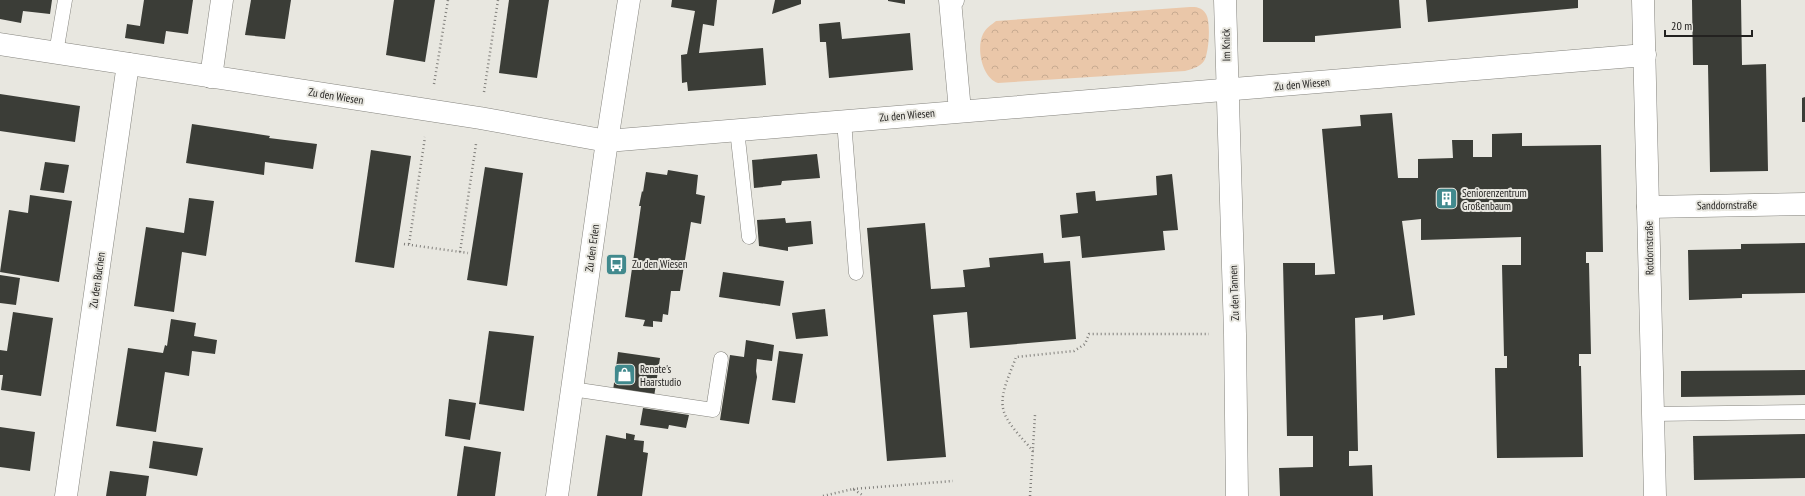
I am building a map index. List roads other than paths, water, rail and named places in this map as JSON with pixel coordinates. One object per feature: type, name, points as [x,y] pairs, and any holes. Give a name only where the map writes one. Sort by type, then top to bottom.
[{"type":"street","points":[[211,77],[222,0]]},
{"type":"street","name":"Zu den Erlen","points":[[557,496],[607,141],[629,0]]},
{"type":"street","points":[[953,0],[950,0],[960,111]]},
{"type":"street","name":"Im Knick","points":[[1225,0],[1228,90]]},
{"type":"street","name":"Rotdornstraße","points":[[1643,0],[1655,496]]},
{"type":"street","name":"Zu den Wiesen","points":[[0,44],[429,110],[607,141],[1645,55]]},
{"type":"street","name":"Zu den Buchen","points":[[66,496],[128,64]]},
{"type":"street","name":"Zu den Tannen","points":[[1228,90],[1235,334],[1237,496]]},
{"type":"street","name":"Sanddornstraße","points":[[1648,207],[1805,204]]},
{"type":"lane","points":[[56,53],[65,0]]},
{"type":"lane","points":[[844,121],[856,273]]},
{"type":"lane","points":[[737,130],[749,237]]},
{"type":"lane","points":[[572,389],[713,410],[721,359]]},
{"type":"lane","points":[[1653,414],[1805,412]]},
{"type":"place","name":"Seniorenzentrum Großenbaum","points":[[1446,199]]},
{"type":"place","name":"Zu den Wiesen","points":[[616,264]]},
{"type":"place","name":"Renate's Haarstudio","points":[[625,375]]}]
